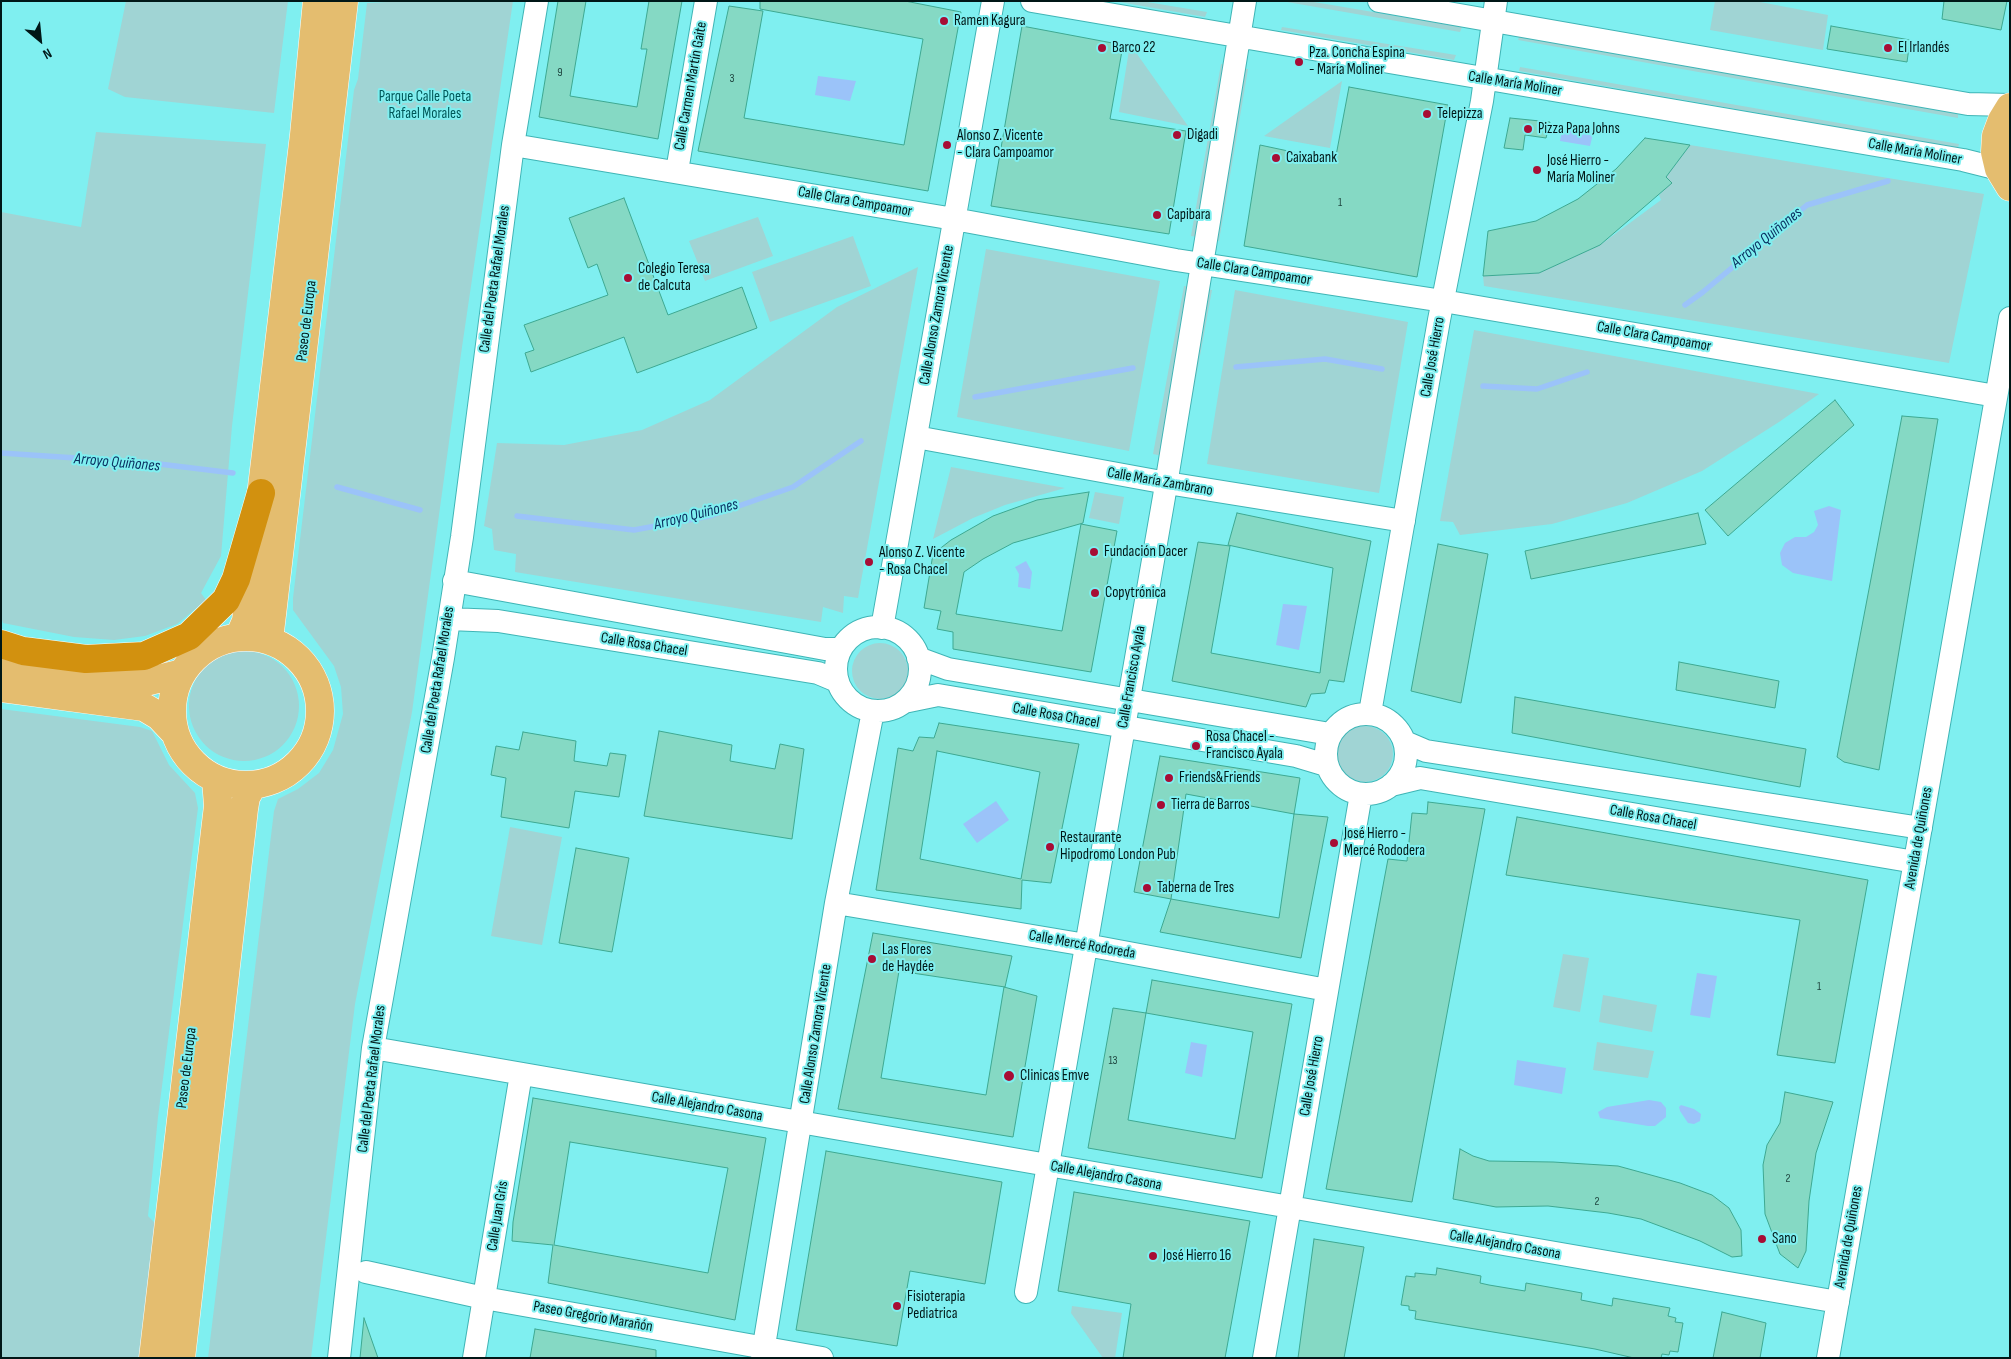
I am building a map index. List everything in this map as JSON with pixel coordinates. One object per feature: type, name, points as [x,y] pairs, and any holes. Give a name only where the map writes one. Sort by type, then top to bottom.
[{"type":"highway","points":[[1,644],[23,651],[86,660],[144,656],[189,636],[226,600],[236,579],[261,493]]},
{"type":"main road","name":"Paseo de Europa","points":[[239,637],[246,621],[304,135],[317,1]]},
{"type":"main road","name":"Paseo de Europa","points":[[269,640],[344,1]]},
{"type":"main road","points":[[2006,183],[1995,152],[1996,136],[2010,106]]},
{"type":"main road","points":[[1,688],[144,706],[159,716],[175,733],[184,752],[198,768],[216,779],[234,784],[253,784],[275,779],[294,767],[309,750],[318,730],[319,722],[320,707],[316,685],[305,666],[289,650],[269,640],[239,637],[206,648],[182,673],[172,702],[175,733]]},
{"type":"main road","points":[[1,664],[146,682],[182,673]]},
{"type":"main road","name":"Paseo de Europa","points":[[153,1358],[218,806],[216,779]]},
{"type":"main road","name":"Paseo de Europa","points":[[181,1358],[244,809],[246,797],[253,784]]},
{"type":"street","name":"Calle del Poeta Rafael Morales","points":[[339,1358],[373,1048],[462,537],[513,145],[537,1]]},
{"type":"street","name":"Calle Carmen Martín Gaite","points":[[676,171],[706,1]]},
{"type":"street","name":"Calle Alonso Zamora Vicente","points":[[882,628],[992,1]]},
{"type":"street","name":"Calle María Moliner","points":[[1032,1],[1485,80],[1963,160],[2006,183]]},
{"type":"street","name":"Calle Francisco Ayala","points":[[1026,1292],[1123,727],[1167,484],[1246,1]]},
{"type":"street","points":[[1379,1],[1494,11],[1968,104],[2010,106]]},
{"type":"street","name":"Calle José Hierro","points":[[1370,713],[1443,300],[1485,80],[1494,11]]},
{"type":"street","name":"Calle Clara Campoamor","points":[[513,145],[954,219],[1202,264],[1443,300],[1996,396]]},
{"type":"street","name":"Avenida de Quiñones","points":[[1828,1358],[2010,318]]},
{"type":"street","name":"Calle María Zambrano","points":[[916,437],[1167,484],[1404,521]]},
{"type":"street","name":"Calle Rosa Chacel","points":[[454,580],[825,649],[841,649]]},
{"type":"street","name":"Calle Rosa Chacel","points":[[449,619],[508,623],[818,673],[837,681]]},
{"type":"street","points":[[882,628],[898,633],[910,643],[918,658],[920,674],[914,690],[904,702],[889,710],[873,711],[857,706],[845,696],[837,681],[836,665],[841,649],[851,637],[866,629],[882,628]]},
{"type":"street","name":"Calle Rosa Chacel","points":[[918,658],[948,669],[1330,734]]},
{"type":"street","name":"Calle Rosa Chacel","points":[[904,702],[938,695],[1296,756],[1326,765]]},
{"type":"street","name":"Calle Alonso Zamora Vicente","points":[[763,1353],[802,1123],[836,903],[873,711]]},
{"type":"street","points":[[1370,713],[1385,718],[1398,728],[1405,742],[1406,758],[1401,773],[1391,785],[1377,793],[1361,794],[1346,789],[1334,779],[1326,765],[1325,749],[1330,734],[1340,722],[1354,714],[1370,713]]},
{"type":"street","name":"Calle Rosa Chacel","points":[[1405,742],[1426,751],[1921,828]]},
{"type":"street","name":"Calle Rosa Chacel","points":[[1391,785],[1420,778],[1915,862]]},
{"type":"street","name":"Calle José Hierro","points":[[1264,1358],[1361,794]]},
{"type":"street","name":"Calle Mercé Rodoreda","points":[[836,903],[1086,945],[1327,990]]},
{"type":"street","name":"Calle Alejandro Casona","points":[[373,1048],[1838,1302]]},
{"type":"street","name":"Calle Juan Gris","points":[[474,1358],[521,1074]]},
{"type":"street","name":"Paseo Gregorio Marañón","points":[[366,1272],[484,1298],[763,1353],[822,1358]]},
{"type":"green space","points":[[126,1],[288,1],[274,113],[125,97],[108,89]]},
{"type":"green space","name":"Parque Calle Poeta Rafael Morales","points":[[513,1],[462,347],[412,712],[355,1004],[311,1358],[208,1358],[274,811],[278,799],[298,789],[319,773],[333,750],[343,714],[341,687],[334,666],[293,610],[293,598],[354,90],[358,79],[367,3]]},
{"type":"green space","points":[[1114,1],[1141,1],[1207,12],[1205,17]]},
{"type":"green space","points":[[1308,1],[1462,27],[1460,32],[1287,2]]},
{"type":"green space","points":[[1715,1],[1755,1],[1828,15],[1823,50],[1710,30]]},
{"type":"green space","points":[[1282,27],[1456,55],[1454,60],[1281,30]]},
{"type":"green space","points":[[1519,37],[1958,114],[1958,118],[1518,40]]},
{"type":"green space","points":[[1130,44],[1161,88],[1188,126],[1119,112]]},
{"type":"green space","points":[[1221,64],[1248,69],[1219,241],[1191,236]]},
{"type":"green space","points":[[1520,67],[1959,144],[1958,148],[1519,71]]},
{"type":"green space","points":[[1342,81],[1330,148],[1264,136]]},
{"type":"green space","points":[[96,132],[266,144],[232,426],[221,556],[201,593],[206,600],[177,624],[145,636],[114,640],[74,637],[3,623],[1,617],[1,212],[81,227]]},
{"type":"green space","points":[[1690,145],[1984,194],[1949,363],[1484,286],[1483,276],[1539,273],[1600,245],[1661,200],[1659,195],[1671,183],[1666,177]]},
{"type":"green space","points":[[758,217],[773,256],[705,281],[689,241]]},
{"type":"green space","points":[[853,236],[871,286],[770,322],[752,272]]},
{"type":"green space","points":[[986,249],[1160,281],[1129,451],[957,417]]},
{"type":"green space","points":[[918,267],[858,598],[844,596],[843,613],[823,607],[821,622],[515,572],[516,554],[494,550],[492,529],[484,526],[497,443],[564,445],[642,430],[710,400],[837,307]]},
{"type":"green space","points":[[1184,286],[1212,290],[1181,460],[1153,454]]},
{"type":"green space","points":[[1235,290],[1408,322],[1379,493],[1207,464]]},
{"type":"green space","points":[[1474,330],[1819,394],[1702,471],[1627,503],[1552,524],[1460,535],[1453,522],[1440,521]]},
{"type":"green space","points":[[951,467],[1065,488],[1005,505],[973,518],[933,539]]},
{"type":"green space","points":[[1095,492],[1124,497],[1119,524],[1089,518]]},
{"type":"green space","points":[[875,643],[885,643],[900,651],[906,660],[908,671],[906,682],[900,691],[885,699],[875,699],[864,694],[857,687],[852,676],[852,666],[857,655],[864,648]]},
{"type":"green space","points":[[244,651],[265,655],[283,667],[295,685],[299,706],[295,727],[283,745],[265,757],[244,761],[223,757],[205,745],[193,727],[189,706],[193,685],[205,667],[223,655]]},
{"type":"green space","points":[[1,709],[140,727],[152,731],[169,765],[195,793],[198,808],[158,1117],[148,1216],[155,1223],[139,1358],[1,1358]]},
{"type":"green space","points":[[1360,726],[1370,726],[1385,734],[1391,743],[1393,754],[1391,765],[1385,774],[1370,782],[1360,782],[1349,777],[1342,770],[1337,759],[1337,749],[1342,738],[1349,731]]},
{"type":"green space","points":[[510,827],[562,837],[542,945],[491,936]]},
{"type":"green space","points":[[1563,954],[1589,958],[1580,1012],[1553,1007]]},
{"type":"green space","points":[[1603,995],[1657,1005],[1652,1032],[1599,1022]]},
{"type":"green space","points":[[1597,1042],[1654,1051],[1648,1078],[1593,1070]]},
{"type":"green space","points":[[1072,1306],[1122,1313],[1115,1358],[1103,1358],[1071,1313]]},
{"type":"water","points":[[818,76],[856,81],[850,101],[815,95]]},
{"type":"water","points":[[1563,126],[1594,130],[1590,146],[1560,141]]},
{"type":"water","points":[[1829,506],[1841,510],[1832,581],[1793,573],[1782,565],[1780,553],[1785,543],[1795,537],[1806,537],[1814,532],[1818,525],[1814,511]]},
{"type":"water","points":[[1026,561],[1032,572],[1030,589],[1018,587],[1019,574],[1015,567]]},
{"type":"water","points":[[1283,604],[1307,606],[1299,650],[1276,645]]},
{"type":"water","points":[[996,801],[1009,820],[977,843],[963,824]]},
{"type":"water","points":[[1697,973],[1717,976],[1710,1018],[1690,1015]]},
{"type":"water","points":[[1191,1042],[1207,1045],[1202,1077],[1185,1073]]},
{"type":"water","points":[[1517,1060],[1566,1068],[1562,1094],[1514,1085]]},
{"type":"water","points":[[1649,1100],[1661,1102],[1666,1108],[1666,1117],[1655,1126],[1600,1118],[1598,1112],[1607,1107]]},
{"type":"water","points":[[1681,1105],[1694,1109],[1701,1114],[1700,1121],[1694,1124],[1688,1123],[1680,1111],[1679,1107]]},
{"type":"building","points":[[558,1],[586,1],[570,96],[637,107],[647,49],[641,49],[649,1],[682,1],[658,139],[539,117]]},
{"type":"building","points":[[760,1],[905,1],[961,12],[928,191],[698,151],[729,6],[763,11],[744,118],[904,145],[923,39],[760,9]]},
{"type":"building","points":[[1944,1],[2007,1],[2001,30],[1942,19]]},
{"type":"building","points":[[1022,26],[1123,45],[1110,119],[1186,131],[1169,234],[991,206]]},
{"type":"building","points":[[1831,26],[1910,40],[1907,62],[1827,49]]},
{"type":"building","points":[[1349,87],[1448,105],[1417,277],[1244,246],[1260,145],[1335,161]]},
{"type":"building","name":"Pizza Papa Johns","points":[[1510,118],[1550,122],[1546,138],[1525,135],[1523,150],[1504,148]]},
{"type":"building","points":[[1645,138],[1690,145],[1666,177],[1672,183],[1600,245],[1539,273],[1483,276],[1488,231],[1536,221],[1578,199],[1616,169]]},
{"type":"building","name":"Colegio Teresa de Calcuta","points":[[624,198],[668,315],[742,287],[757,328],[637,373],[624,337],[531,372],[525,353],[534,350],[524,325],[608,295],[597,264],[588,268],[569,218]]},
{"type":"building","points":[[1835,400],[1854,425],[1728,536],[1705,510]]},
{"type":"building","points":[[1902,416],[1938,419],[1879,770],[1844,762],[1837,757]]},
{"type":"building","points":[[1089,492],[1083,523],[1013,543],[983,559],[964,572],[956,614],[1062,631],[1081,524],[1117,531],[1091,672],[953,649],[953,632],[937,629],[941,611],[924,608],[933,554],[951,540],[993,516],[1037,500]]},
{"type":"building","points":[[1237,513],[1371,541],[1344,682],[1329,680],[1325,693],[1311,694],[1306,707],[1172,681],[1198,542],[1230,546],[1211,653],[1320,673],[1333,568],[1228,545]]},
{"type":"building","points":[[1698,513],[1706,544],[1531,579],[1525,551]]},
{"type":"building","points":[[1438,544],[1488,554],[1461,703],[1411,691]]},
{"type":"building","points":[[1679,662],[1779,681],[1775,708],[1676,690]]},
{"type":"building","points":[[1515,697],[1806,749],[1800,787],[1512,733]]},
{"type":"building","points":[[939,723],[1079,744],[1051,883],[1022,880],[1021,909],[876,890],[898,748],[913,751],[919,737],[934,738]],"holes":[[[937,751],[1040,772],[1021,879],[920,859]]]},
{"type":"building","points":[[659,731],[732,745],[730,761],[775,769],[780,744],[804,749],[792,839],[644,816]]},
{"type":"building","points":[[523,732],[576,741],[574,761],[607,766],[610,753],[626,755],[619,797],[575,791],[569,828],[501,817],[506,778],[491,775],[496,746],[519,750]]},
{"type":"building","points":[[1160,756],[1300,778],[1294,814],[1186,794],[1171,899],[1134,892]]},
{"type":"building","points":[[1428,802],[1485,809],[1412,1202],[1326,1189],[1388,859],[1407,861],[1412,813],[1427,814]]},
{"type":"building","points":[[1294,814],[1328,817],[1301,958],[1160,932],[1171,899],[1279,918]]},
{"type":"building","points":[[1517,817],[1868,880],[1835,1063],[1777,1055],[1800,920],[1506,875]]},
{"type":"building","points":[[576,848],[629,858],[612,952],[559,943]]},
{"type":"building","points":[[873,933],[1012,956],[1005,987],[899,971],[881,1078],[986,1095],[1004,987],[1037,996],[1013,1137],[838,1109]]},
{"type":"building","points":[[1152,980],[1292,1004],[1262,1178],[1088,1148],[1113,1008],[1146,1013]],"holes":[[[1146,1013],[1253,1032],[1235,1139],[1128,1120]]]},
{"type":"building","points":[[1785,1092],[1833,1102],[1816,1153],[1809,1201],[1806,1251],[1798,1268],[1780,1254],[1765,1214],[1763,1165],[1767,1145],[1780,1123]]},
{"type":"building","points":[[533,1098],[766,1138],[735,1320],[548,1283],[553,1245],[512,1241],[513,1222]],"holes":[[[570,1142],[728,1168],[708,1273],[554,1245]]]},
{"type":"building","points":[[1460,1149],[1489,1161],[1618,1166],[1680,1183],[1712,1195],[1729,1208],[1741,1230],[1742,1256],[1732,1257],[1700,1241],[1641,1219],[1548,1206],[1496,1207],[1453,1199]]},
{"type":"building","points":[[826,1151],[1002,1182],[985,1284],[910,1271],[897,1346],[796,1330]]},
{"type":"building","name":"José Hierro 16","points":[[1074,1192],[1250,1221],[1225,1358],[1123,1358],[1131,1304],[1058,1291]]},
{"type":"building","points":[[1314,1239],[1364,1247],[1344,1358],[1298,1358]]},
{"type":"building","points":[[1437,1268],[1481,1276],[1480,1283],[1489,1285],[1525,1291],[1526,1283],[1582,1293],[1581,1300],[1612,1306],[1613,1298],[1670,1308],[1668,1316],[1676,1318],[1675,1322],[1683,1323],[1678,1352],[1670,1351],[1669,1355],[1662,1354],[1661,1358],[1634,1358],[1595,1349],[1415,1319],[1416,1311],[1409,1310],[1409,1306],[1401,1305],[1406,1276],[1415,1277],[1415,1273],[1436,1275]]},
{"type":"building","points":[[1722,1312],[1766,1323],[1760,1358],[1713,1358]]},
{"type":"building","points":[[364,1318],[378,1358],[360,1358]]},
{"type":"building","points":[[535,1329],[656,1350],[656,1358],[530,1358]]},
{"type":"waterway","name":"Arroyo Quiñones","points":[[1685,305],[1807,205],[1888,181]]},
{"type":"waterway","name":"Arroyo Quiñones","points":[[1236,367],[1325,359],[1382,369]]},
{"type":"waterway","name":"Arroyo Quiñones","points":[[975,397],[1133,368]]},
{"type":"waterway","name":"Arroyo Quiñones","points":[[1483,386],[1537,389],[1587,372]]},
{"type":"waterway","name":"Arroyo Quiñones","points":[[517,516],[634,530],[710,516],[793,487],[861,441]]},
{"type":"waterway","name":"Arroyo Quiñones","points":[[1,453],[151,463],[233,473]]},
{"type":"waterway","name":"Arroyo Quiñones","points":[[337,487],[420,510]]},
{"type":"place","name":"Ramen Kagura","points":[[944,21]]},
{"type":"place","name":"Barco 22","points":[[1102,48]]},
{"type":"place","name":"El Irlandés","points":[[1888,48]]},
{"type":"place","name":"Pza. Concha Espina - María Moliner","points":[[1299,62]]},
{"type":"place","name":"Telepizza","points":[[1427,114]]},
{"type":"place","name":"Pizza Papa Johns","points":[[1528,129]]},
{"type":"place","name":"Digadi","points":[[1177,135]]},
{"type":"place","name":"Alonso Z. Vicente - Clara Campoamor","points":[[947,145]]},
{"type":"place","name":"Caixabank","points":[[1276,158]]},
{"type":"place","name":"José Hierro - María Moliner","points":[[1537,170]]},
{"type":"place","name":"Capibara","points":[[1157,215]]},
{"type":"place","name":"Colegio Teresa de Calcuta","points":[[628,278]]},
{"type":"place","name":"Fundación Dacer","points":[[1094,552]]},
{"type":"place","name":"Alonso Z. Vicente - Rosa Chacel","points":[[869,562]]},
{"type":"place","name":"Copytrónica","points":[[1095,593]]},
{"type":"place","name":"Rosa Chacel - Francisco Ayala","points":[[1196,746]]},
{"type":"place","name":"Friends&Friends","points":[[1169,778]]},
{"type":"place","name":"Tierra de Barros","points":[[1161,805]]},
{"type":"place","name":"José Hierro - Mercé Rododera","points":[[1334,843]]},
{"type":"place","name":"Restaurante Hipodromo London Pub","points":[[1050,847]]},
{"type":"place","name":"Taberna de Tres","points":[[1147,888]]},
{"type":"place","name":"Las Flores de Haydée","points":[[872,959]]},
{"type":"place","name":"Clinicas Emve","points":[[1009,1076]]},
{"type":"place","name":"Sano","points":[[1762,1239]]},
{"type":"place","name":"José Hierro 16","points":[[1153,1256]]},
{"type":"place","name":"Fisioterapia Pediatrica","points":[[897,1306]]}]
